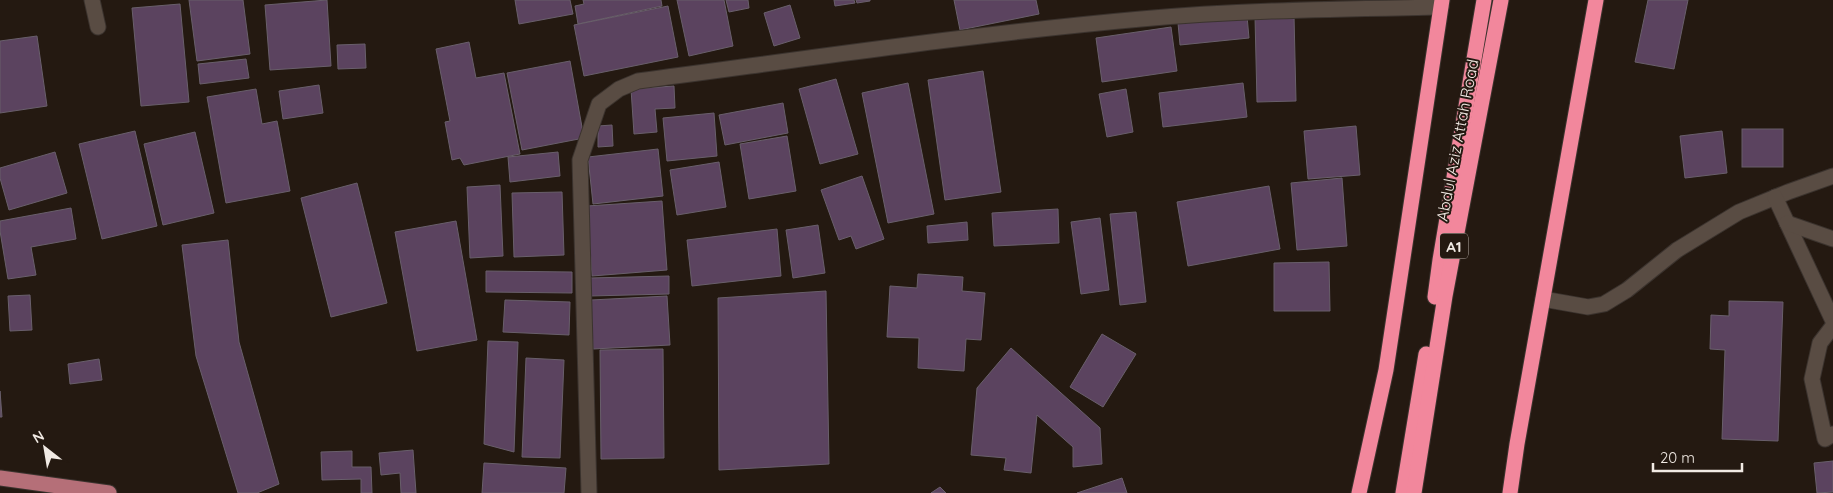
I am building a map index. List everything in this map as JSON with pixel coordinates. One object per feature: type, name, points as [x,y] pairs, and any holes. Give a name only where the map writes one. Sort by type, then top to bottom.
[{"type":"highway","name":"Abdul Aziz Attah Road","points":[[1403,493],[1484,0]]},
{"type":"highway","name":"Abdul Aziz Attah Road","points":[[1414,493],[1445,296],[1501,0]]},
{"type":"highway","points":[[1510,493],[1596,0]]},
{"type":"highway","points":[[1359,493],[1386,370],[1442,3]]},
{"type":"main road","points":[[0,478],[82,491],[109,493]]},
{"type":"street","points":[[92,0],[98,27]]},
{"type":"street","points":[[589,493],[580,160],[599,104],[619,89],[638,81],[990,35],[1142,19],[1442,3]]},
{"type":"street","points":[[1543,299],[1588,306],[1604,304],[1627,290],[1677,250],[1740,212],[1833,176]]},
{"type":"street","points":[[1775,197],[1833,321]]},
{"type":"street","points":[[1787,224],[1833,239]]},
{"type":"street","points":[[1833,326],[1820,343],[1812,379],[1825,439],[1833,434]]},
{"type":"building","points":[[189,0],[243,0],[250,54],[197,61]]},
{"type":"building","points":[[327,0],[331,66],[270,70],[265,5]]},
{"type":"building","points":[[515,0],[570,0],[573,14],[519,24]]},
{"type":"building","points":[[583,0],[661,0],[662,6],[578,24],[575,6],[584,4]]},
{"type":"building","points":[[677,0],[724,0],[733,46],[689,56]]},
{"type":"building","points":[[726,0],[748,0],[749,8],[729,12]]},
{"type":"building","points":[[834,0],[854,0],[855,3],[835,6]]},
{"type":"building","points":[[856,0],[870,0],[870,1],[857,3]]},
{"type":"building","points":[[954,0],[1036,0],[1039,14],[960,30]]},
{"type":"building","points":[[1648,0],[1688,0],[1674,69],[1635,62]]},
{"type":"building","points":[[180,4],[189,102],[141,106],[132,8]]},
{"type":"building","points":[[790,5],[800,38],[774,46],[764,13]]},
{"type":"building","points":[[668,6],[678,57],[584,76],[574,25]]},
{"type":"building","points":[[1247,16],[1249,38],[1180,45],[1178,23]]},
{"type":"building","points":[[1294,16],[1296,101],[1257,102],[1255,17]]},
{"type":"building","points":[[1171,27],[1177,71],[1102,82],[1096,38]]},
{"type":"building","points":[[37,36],[47,106],[0,113],[0,41]]},
{"type":"building","points":[[469,42],[476,78],[504,73],[520,154],[464,165],[460,158],[452,160],[445,122],[450,121],[436,49]]},
{"type":"building","points":[[365,44],[366,68],[338,69],[337,45]]},
{"type":"building","points":[[246,59],[249,78],[200,84],[198,64]]},
{"type":"building","points":[[570,61],[584,138],[522,150],[507,73]]},
{"type":"building","points":[[983,71],[1001,192],[945,200],[928,80]]},
{"type":"building","points":[[836,79],[858,154],[820,164],[799,89]]},
{"type":"building","points":[[908,83],[934,214],[888,223],[862,93]]},
{"type":"building","points":[[1243,83],[1247,117],[1163,127],[1159,93]]},
{"type":"building","points":[[319,85],[323,113],[283,119],[279,91]]},
{"type":"building","points":[[674,86],[675,108],[655,109],[657,132],[634,134],[631,89]]},
{"type":"building","points":[[256,89],[262,124],[277,121],[290,191],[226,203],[207,97]]},
{"type":"building","points":[[1126,89],[1133,132],[1107,137],[1099,94]]},
{"type":"building","points":[[783,103],[788,133],[725,145],[719,115]]},
{"type":"building","points":[[714,113],[717,156],[667,161],[663,118]]},
{"type":"building","points":[[612,125],[613,146],[598,147],[598,126]]},
{"type":"building","points":[[1356,126],[1360,175],[1308,179],[1304,131]]},
{"type":"building","points":[[1742,129],[1783,129],[1783,167],[1742,167]]},
{"type":"building","points":[[135,131],[157,226],[102,239],[79,144]]},
{"type":"building","points":[[1722,131],[1727,173],[1685,178],[1680,136]]},
{"type":"building","points":[[195,132],[214,213],[163,225],[144,144]]},
{"type":"building","points":[[787,136],[796,191],[749,199],[740,144]]},
{"type":"building","points":[[658,149],[663,196],[593,204],[588,157]]},
{"type":"building","points":[[55,152],[67,193],[9,210],[0,178],[0,168]]},
{"type":"building","points":[[558,152],[560,176],[510,182],[508,157]]},
{"type":"building","points":[[719,162],[726,207],[677,215],[670,170]]},
{"type":"building","points":[[862,176],[884,239],[856,249],[851,236],[839,240],[821,190]]},
{"type":"building","points":[[1342,178],[1347,246],[1297,250],[1291,183]]},
{"type":"building","points":[[357,183],[387,303],[331,317],[301,198]]},
{"type":"building","points":[[500,185],[503,256],[470,258],[467,187]]},
{"type":"building","points":[[1269,186],[1280,249],[1188,266],[1177,202]]},
{"type":"building","points":[[562,192],[564,255],[514,257],[512,193]]},
{"type":"building","points":[[662,201],[667,270],[592,276],[587,206]]},
{"type":"building","points":[[71,208],[76,239],[31,247],[36,275],[8,279],[0,221]]},
{"type":"building","points":[[1058,209],[1059,243],[994,246],[992,213]]},
{"type":"building","points":[[1136,212],[1146,302],[1120,305],[1110,214]]},
{"type":"building","points":[[1100,218],[1109,290],[1081,294],[1071,222]]},
{"type":"building","points":[[456,221],[477,340],[417,351],[395,232]]},
{"type":"building","points":[[967,222],[968,240],[928,243],[927,226]]},
{"type":"building","points":[[818,225],[825,273],[793,278],[786,230]]},
{"type":"building","points":[[777,229],[781,276],[692,286],[687,240]]},
{"type":"building","points":[[228,240],[239,342],[279,484],[257,493],[238,493],[196,356],[182,245]]},
{"type":"building","points":[[1329,262],[1330,311],[1274,311],[1274,263]]},
{"type":"building","points":[[486,271],[572,272],[572,293],[486,292]]},
{"type":"building","points":[[918,274],[963,277],[962,291],[985,293],[981,340],[966,339],[964,371],[918,368],[919,338],[887,337],[890,286],[917,288]]},
{"type":"building","points":[[669,276],[669,294],[590,296],[590,278]]},
{"type":"building","points":[[826,291],[829,464],[719,470],[718,298]]},
{"type":"building","points":[[30,295],[32,330],[10,331],[8,296]]},
{"type":"building","points":[[667,296],[670,345],[593,349],[591,300]]},
{"type":"building","points":[[505,300],[570,302],[569,335],[503,332]]},
{"type":"building","points":[[1729,301],[1783,302],[1778,441],[1722,439],[1725,350],[1710,349],[1711,315],[1729,316]]},
{"type":"building","points":[[1102,334],[1136,354],[1103,407],[1070,387]]},
{"type":"building","points":[[488,341],[518,342],[514,452],[484,444]]},
{"type":"building","points":[[1011,348],[1100,428],[1102,464],[1073,467],[1073,447],[1037,415],[1031,473],[1004,470],[1006,458],[971,455],[977,388]]},
{"type":"building","points":[[663,349],[664,458],[601,459],[600,350]]},
{"type":"building","points":[[526,358],[564,360],[560,458],[522,457]]},
{"type":"building","points":[[99,359],[102,380],[70,384],[68,364]]},
{"type":"building","points":[[0,391],[2,417],[0,417]]},
{"type":"building","points":[[413,450],[416,493],[401,493],[400,473],[381,475],[379,453]]},
{"type":"building","points":[[352,451],[352,467],[371,467],[372,493],[361,493],[361,479],[322,480],[321,452]]},
{"type":"building","points":[[1833,461],[1833,492],[1817,493],[1814,463]]},
{"type":"building","points":[[484,463],[566,468],[564,493],[482,493]]},
{"type":"building","points":[[1122,478],[1127,493],[1077,493]]},
{"type":"building","points":[[940,487],[946,493],[931,493]]}]
